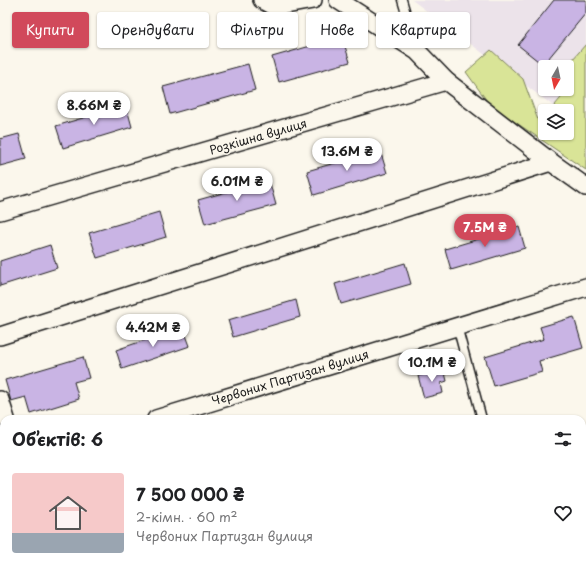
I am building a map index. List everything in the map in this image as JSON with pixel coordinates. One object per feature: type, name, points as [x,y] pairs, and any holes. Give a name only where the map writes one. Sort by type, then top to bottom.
[{"type":"street","points":[[262,0],[275,7],[313,0]]},
{"type":"street","points":[[338,0],[417,51],[446,80],[551,162],[586,187]]},
{"type":"street","name":"Розкішна вулиця","points":[[0,211],[446,80]]},
{"type":"street","points":[[0,336],[551,162]]},
{"type":"street","name":"Червоних Партизан вулиця","points":[[169,415],[586,287]]},
{"type":"street","points":[[0,400],[5,415]]},
{"type":"lane","points":[[402,0],[417,51]]},
{"type":"lane","points":[[457,326],[481,415]]},
{"type":"shaded area","points":[[412,0],[586,0],[586,130],[574,118],[574,104],[551,104],[540,96],[574,96],[574,60],[538,60],[538,94],[470,44],[470,12],[428,12]]},
{"type":"green space","points":[[586,44],[586,170],[542,140],[574,140],[574,104],[556,104],[562,96],[574,96],[574,60],[572,60]]},
{"type":"green space","points":[[491,50],[523,79],[538,120],[538,138],[490,105],[466,72]]},
{"type":"building","points":[[554,0],[586,0],[586,13],[547,60],[538,61],[518,45]]},
{"type":"building","points":[[306,47],[346,48],[350,62],[279,82],[272,57]]},
{"type":"building","points":[[248,64],[255,90],[170,114],[163,87]]},
{"type":"building","points":[[126,105],[132,127],[63,148],[56,126]]},
{"type":"building","points":[[19,134],[26,159],[0,166],[0,139]]},
{"type":"building","points":[[380,150],[387,173],[314,195],[307,171]]},
{"type":"building","points":[[269,180],[276,205],[205,224],[198,200]]},
{"type":"building","points":[[159,212],[166,237],[97,258],[89,233]]},
{"type":"building","points":[[519,227],[525,248],[451,270],[445,249]]},
{"type":"building","points":[[50,245],[57,268],[0,286],[0,261]]},
{"type":"building","points":[[405,263],[411,284],[341,304],[335,284]]},
{"type":"building","points":[[296,300],[300,317],[233,337],[228,320]]},
{"type":"building","points":[[574,317],[583,348],[539,361],[542,372],[494,386],[485,357],[544,339],[540,327]]},
{"type":"building","points":[[183,327],[190,346],[122,369],[116,350]]},
{"type":"building","points":[[83,357],[89,378],[74,382],[79,399],[31,414],[26,397],[11,401],[5,380]]},
{"type":"building","points":[[444,369],[447,381],[441,383],[443,393],[424,398],[418,376]]}]
